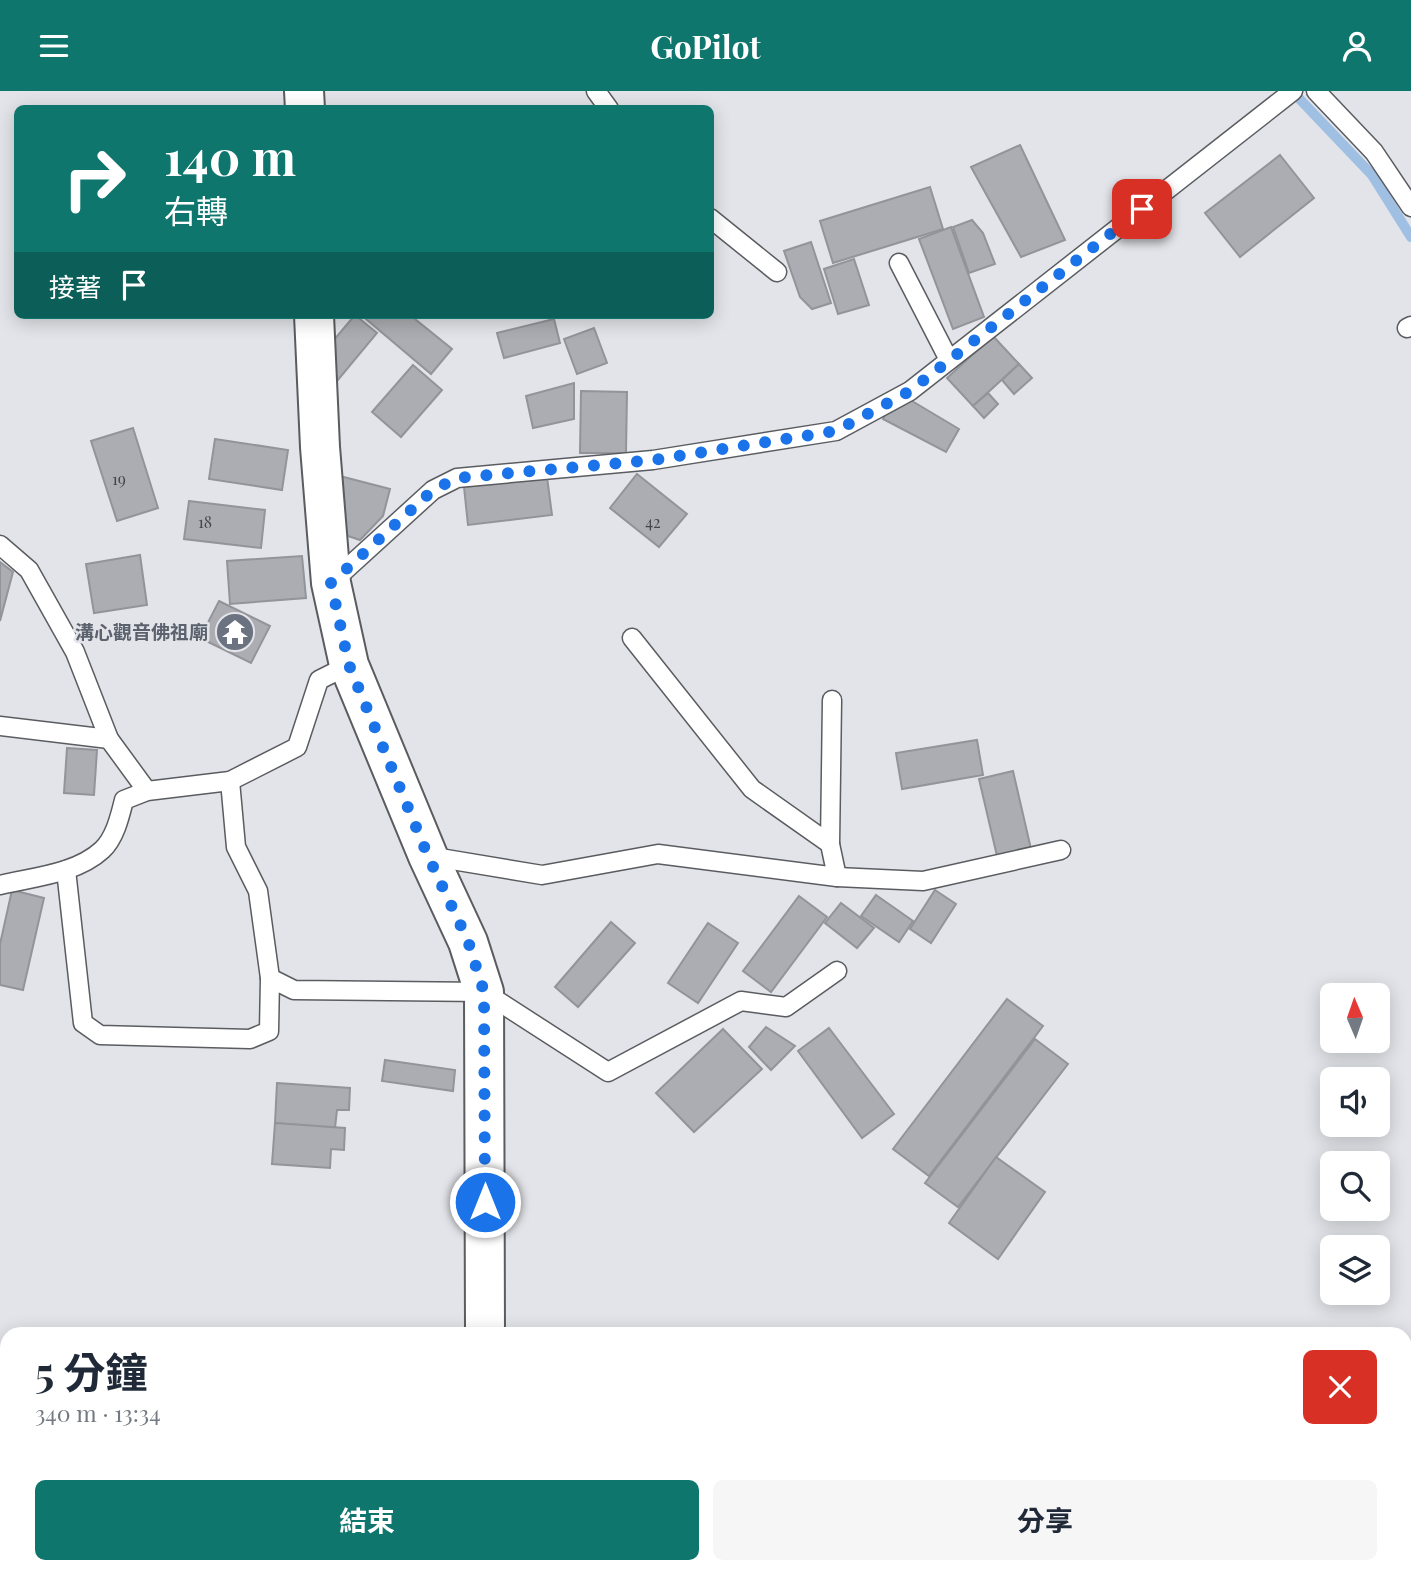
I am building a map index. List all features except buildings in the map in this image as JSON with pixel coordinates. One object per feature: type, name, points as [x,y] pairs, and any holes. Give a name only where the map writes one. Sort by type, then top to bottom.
[{"type":"street","points":[[314,319],[320,447],[331,583],[349,665],[428,856],[468,941],[484,992],[485,1327]]},
{"type":"lane","points":[[331,583],[443,483],[457,478],[653,460],[836,431],[910,391],[1293,91]]},
{"type":"lane","points":[[1316,91],[1374,152],[1411,208]]},
{"type":"lane","points":[[714,221],[777,272]]},
{"type":"lane","points":[[899,263],[949,360]]},
{"type":"lane","points":[[0,545],[29,571],[75,652],[109,739],[147,791]]},
{"type":"lane","points":[[632,638],[752,789],[830,844]]},
{"type":"lane","points":[[0,885],[66,870],[103,849],[119,822],[124,800],[147,791],[229,781],[297,747],[319,680],[349,665]]},
{"type":"lane","points":[[832,700],[830,844],[837,877]]},
{"type":"lane","points":[[0,726],[109,739]]},
{"type":"lane","points":[[66,870],[83,1023],[100,1035],[250,1039],[269,1031],[270,978],[258,891],[236,847],[229,781]]},
{"type":"lane","points":[[428,856],[542,875],[658,854],[837,877],[923,881],[1061,850]]},
{"type":"lane","points":[[270,978],[294,990],[484,992],[608,1072],[741,1001],[786,1007],[837,971]]},
{"type":"waterway","points":[[1292,91],[1372,175],[1411,237]]},
{"type":"place","name":"溝心觀音佛祖廟","points":[[235,632]]},
{"type":"route","points":[[485,1202],[484,992],[468,941],[428,856],[349,665],[331,583],[433,490],[457,478],[653,460],[836,431],[910,391],[1142,209]]}]
